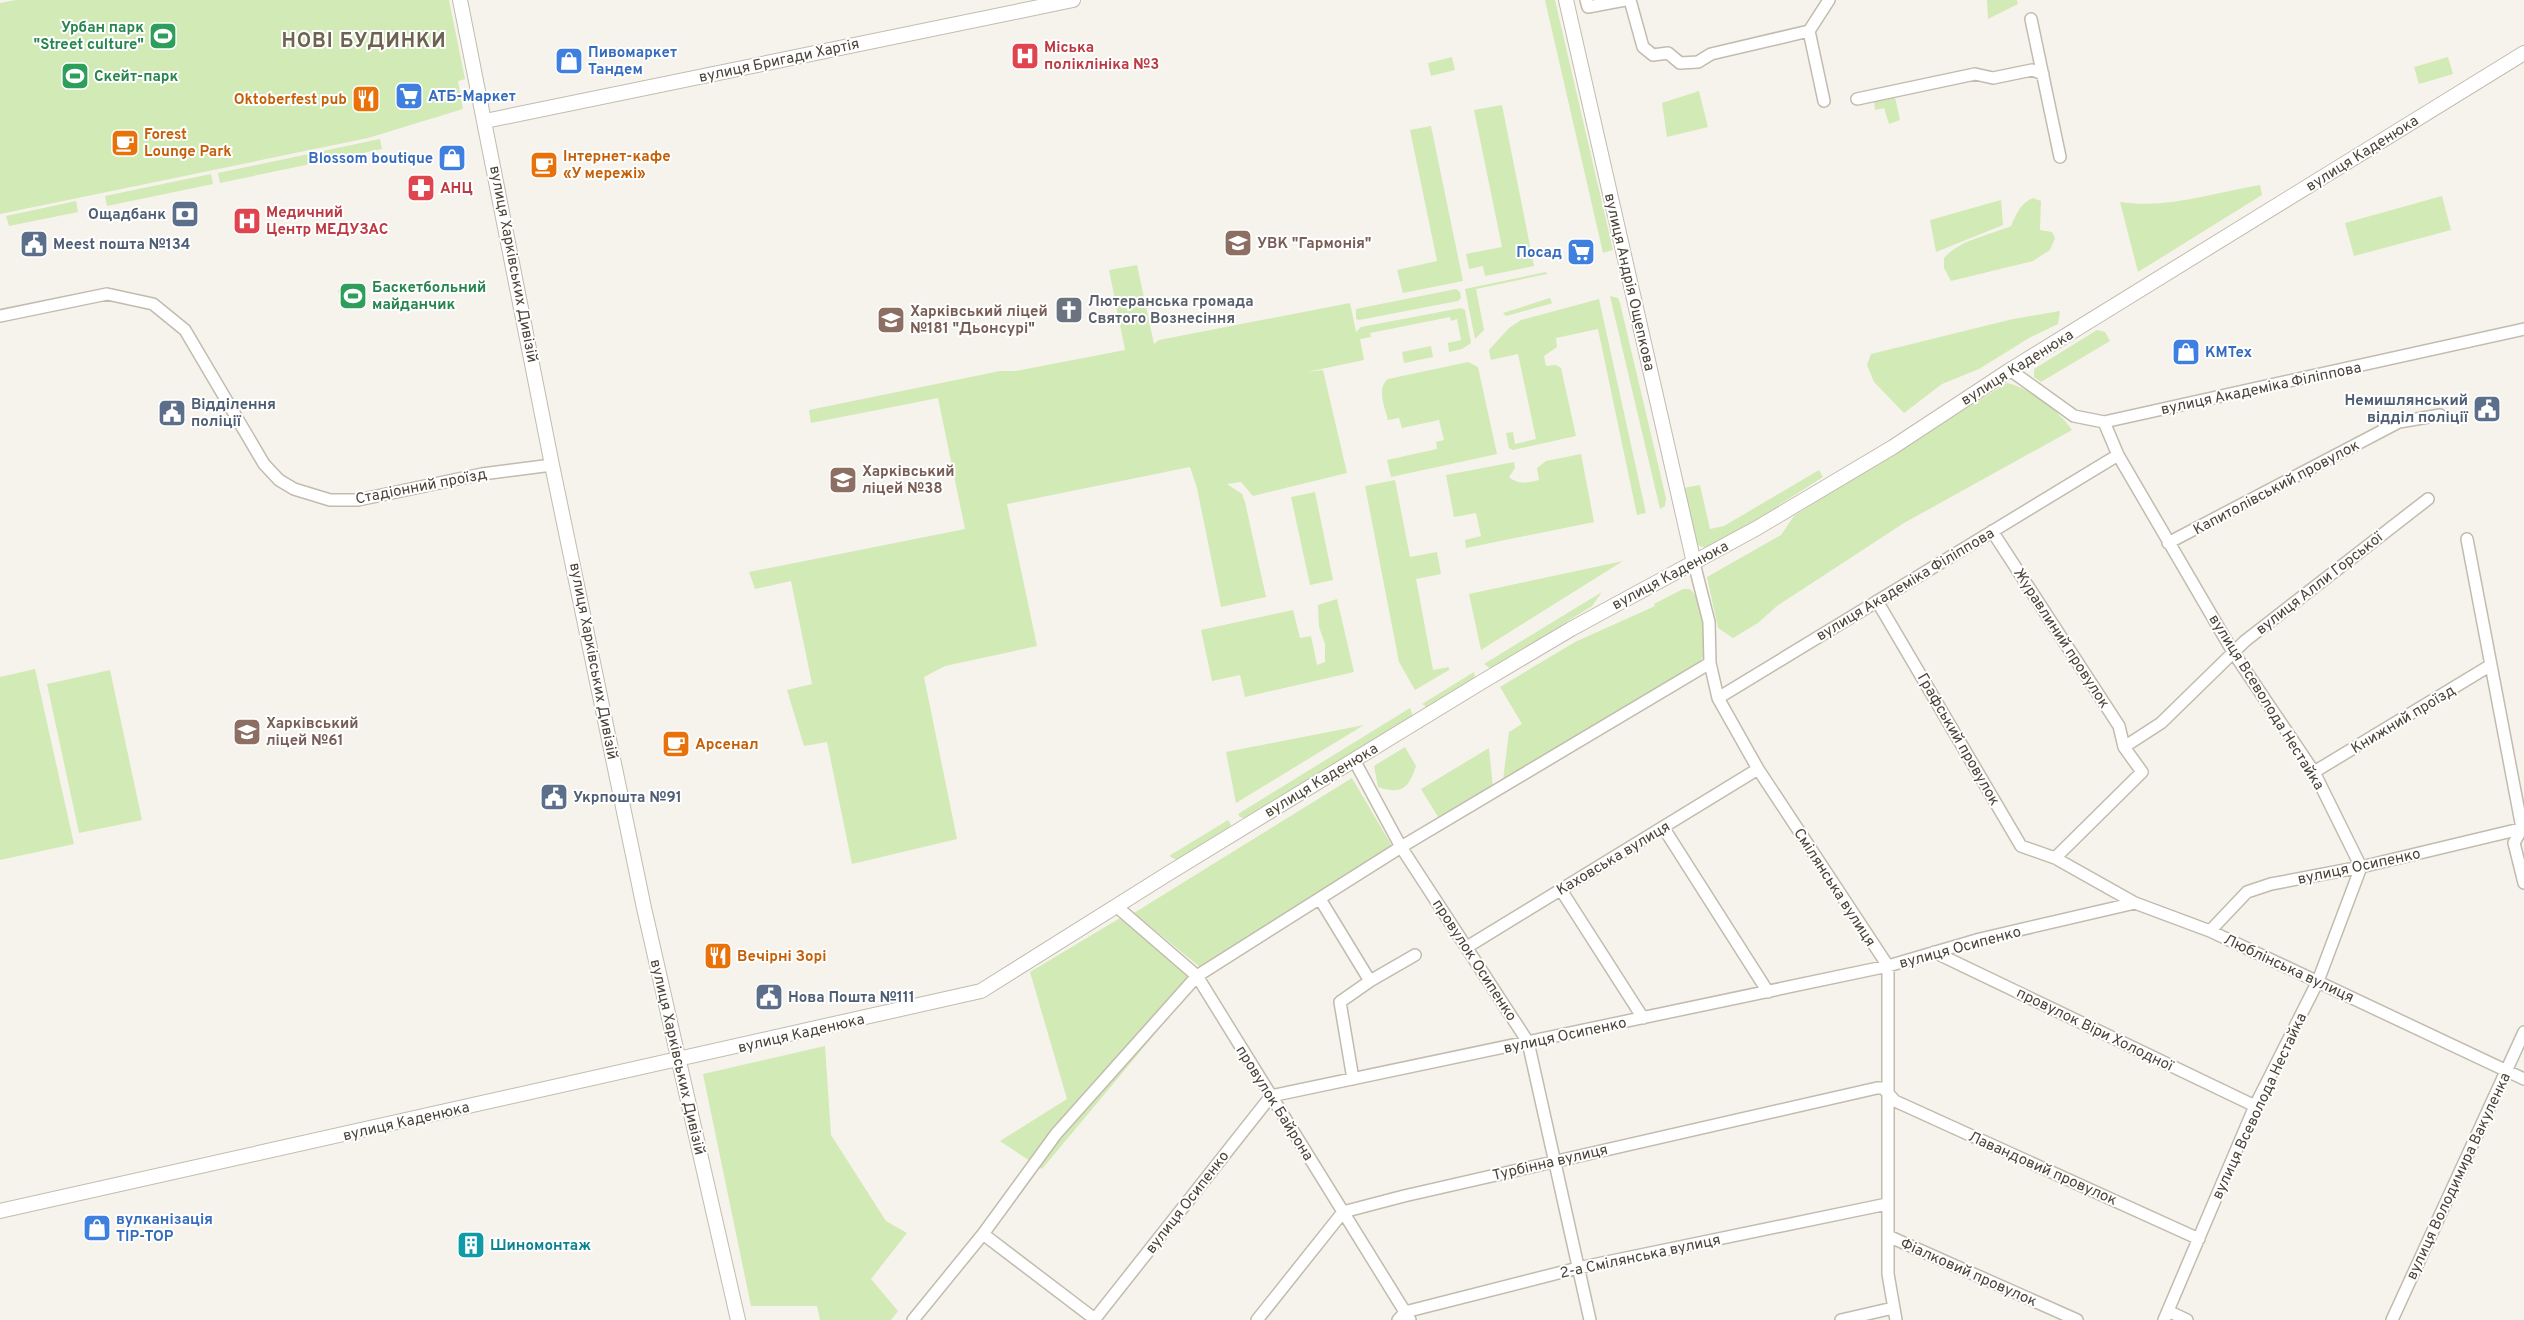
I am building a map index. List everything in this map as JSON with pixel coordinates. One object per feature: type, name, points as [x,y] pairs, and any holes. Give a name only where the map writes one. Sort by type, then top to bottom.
[{"type":"street","name":"вулиця Харківських Дивізій","points":[[460,0],[552,465],[678,1061],[738,1320]]},
{"type":"street","name":"вулиця Бригади Хартія","points":[[485,121],[1073,0]]},
{"type":"street","name":"вулиця Андрія Ощепкова","points":[[1566,0],[1694,563]]},
{"type":"street","points":[[1586,0],[1588,7],[1625,0]]},
{"type":"street","points":[[1630,0],[1643,47],[1653,55],[1668,53],[1680,63],[1698,62],[1711,54],[1809,31],[1829,0]]},
{"type":"street","points":[[2031,19],[2060,157]]},
{"type":"street","points":[[1809,31],[1824,101]]},
{"type":"street","name":"вулиця Каденюка","points":[[0,1211],[678,1061],[981,991],[1116,906],[1571,629],[1694,563],[1893,447],[2010,370],[2524,53]]},
{"type":"street","points":[[1856,99],[1975,74],[1993,78],[2032,70],[2042,74]]},
{"type":"street","name":"Стадіонний проїзд","points":[[0,316],[108,294],[153,304],[185,330],[264,464],[279,480],[294,489],[330,500],[358,500],[482,474],[552,465]]},
{"type":"street","name":"вулиця Академіка Філіппова","points":[[2010,370],[2074,416],[2104,422],[2524,329]]},
{"type":"street","name":"Капитолівський провулок","points":[[2168,543],[2399,422],[2440,415]]},
{"type":"street","name":"вулиця Всеволода Нестайка","points":[[2104,422],[2118,455],[2233,652],[2314,772],[2361,867],[2318,982],[2256,1106],[2166,1316]]},
{"type":"street","name":"вулиця Академіка Філіппова","points":[[1718,698],[2118,455]]},
{"type":"street","name":"вулиця Алли Горської","points":[[2124,747],[2161,723],[2233,652],[2428,499]]},
{"type":"street","name":"Журавлиний провулок","points":[[1992,531],[2119,726],[2124,747]]},
{"type":"street","points":[[2467,539],[2523,828],[2514,843],[2524,883]]},
{"type":"street","name":"Смілянська вулиця","points":[[1694,563],[1709,622],[1710,663],[1718,698],[1758,769],[1888,966]]},
{"type":"street","name":"Графський провулок","points":[[1877,601],[2021,846],[2055,858]]},
{"type":"street","points":[[913,1320],[983,1234],[1056,1134],[1197,976],[1401,847],[1710,663]]},
{"type":"street","name":"Книжний проїзд","points":[[2314,772],[2491,665]]},
{"type":"street","points":[[2055,858],[2142,772],[2124,747]]},
{"type":"street","name":"провулок Осипенко","points":[[1354,760],[1401,847],[1528,1042],[1590,1320]]},
{"type":"street","name":"Каховська вулиця","points":[[1467,947],[1758,769]]},
{"type":"street","points":[[1663,827],[1768,992]]},
{"type":"street","name":"вулиця Осипенко","points":[[2210,931],[2247,892],[2271,884],[2361,867],[2523,828]]},
{"type":"street","name":"Люблінська вулиця","points":[[2055,858],[2135,903],[2210,931],[2524,1079]]},
{"type":"street","points":[[1561,890],[1643,1018]]},
{"type":"street","points":[[1320,899],[1370,981]]},
{"type":"street","name":"вулиця Осипенко","points":[[1095,1320],[1271,1096],[1888,966],[1934,952],[2135,903]]},
{"type":"street","name":"провулок Байрона","points":[[1116,906],[1197,976],[1343,1212],[1404,1317]]},
{"type":"street","name":"провулок Віри Холодної","points":[[1934,952],[2256,1106]]},
{"type":"street","points":[[1354,1079],[1340,1002],[1370,981],[1415,955]]},
{"type":"street","points":[[1888,966],[1888,1274],[1896,1320]]},
{"type":"street","name":"вулиця Володимира Вакуленка","points":[[2392,1320],[2524,1032]]},
{"type":"street","name":"Турбінна вулиця","points":[[1343,1212],[1554,1161],[1877,1088],[1883,1088],[1888,1096]]},
{"type":"street","name":"Лавандовий провулок","points":[[1888,1096],[1895,1101],[2199,1238]]},
{"type":"street","name":"2-а Смілянська вулиця","points":[[1404,1317],[1578,1268],[1887,1204]]},
{"type":"street","points":[[1257,1320],[1343,1212]]},
{"type":"street","points":[[983,1234],[1095,1320]]},
{"type":"street","name":"Фіалковий провулок","points":[[1888,1236],[2077,1320]]},
{"type":"street","points":[[1841,1320],[1893,1308]]},
{"type":"street","points":[[2166,1316],[2187,1320]]},
{"type":"green space","points":[[16,0],[449,0],[465,79],[458,81],[463,109],[368,138],[0,214],[0,3]]},
{"type":"green space","points":[[1545,0],[1555,0],[1613,250],[1603,253]]},
{"type":"green space","points":[[1987,0],[2017,0],[2018,4],[1988,19]]},
{"type":"green space","points":[[1452,57],[1455,70],[1431,76],[1428,63]]},
{"type":"green space","points":[[2448,57],[2453,74],[2419,84],[2414,67]]},
{"type":"green space","points":[[1699,91],[1708,127],[1667,137],[1662,103]]},
{"type":"green space","points":[[1895,97],[1900,120],[1889,124],[1884,108],[1875,110],[1874,101]]},
{"type":"green space","points":[[1502,105],[1534,266],[1485,276],[1483,266],[1469,269],[1466,254],[1502,247],[1474,110]]},
{"type":"green space","points":[[1431,126],[1463,281],[1403,293],[1397,270],[1437,261],[1410,130]]},
{"type":"green space","points":[[380,139],[382,149],[220,183],[218,173]]},
{"type":"green space","points":[[211,174],[213,184],[107,206],[105,196]]},
{"type":"green space","points":[[2260,185],[2262,195],[2138,272],[2120,202],[2138,204],[2173,202]]},
{"type":"green space","points":[[2442,196],[2451,230],[2354,256],[2345,223]]},
{"type":"green space","points":[[2033,198],[2041,201],[2040,230],[2052,232],[2055,238],[2050,250],[2033,261],[1951,281],[1944,268],[1944,258],[1958,246],[2011,226],[2022,206]]},
{"type":"green space","points":[[2001,200],[2003,225],[1936,252],[1930,220]]},
{"type":"green space","points":[[76,201],[78,212],[9,226],[6,216]]},
{"type":"green space","points":[[1137,265],[1154,344],[1159,340],[1350,303],[1356,332],[1361,327],[1461,308],[1465,310],[1471,343],[1462,349],[1449,352],[1448,343],[1461,340],[1457,319],[1451,321],[1450,317],[1370,333],[1371,337],[1360,339],[1364,360],[1307,372],[1323,370],[1347,473],[1253,496],[1241,482],[1227,484],[1242,494],[1245,502],[1266,597],[1221,607],[1197,488],[1190,467],[1007,504],[1037,646],[945,666],[924,677],[957,839],[852,864],[827,742],[804,746],[787,690],[812,684],[791,581],[755,589],[749,572],[965,529],[938,398],[811,423],[809,410],[1000,371],[1016,371],[1125,350],[1109,270]]},
{"type":"green space","points":[[1546,272],[1547,274],[1476,289],[1484,330],[1475,339],[1465,289]]},
{"type":"green space","name":"Баскетбольний майданчик","points":[[365,286],[367,302],[341,306],[338,290]]},
{"type":"green space","points":[[1456,289],[1460,292],[1461,298],[1458,301],[1359,320],[1356,319],[1356,309]]},
{"type":"green space","points":[[1610,296],[1618,298],[1620,303],[1666,498],[1665,506],[1660,509]]},
{"type":"green space","points":[[1550,298],[1552,303],[1550,304],[1506,316],[1503,313]]},
{"type":"green space","points":[[1599,299],[1646,513],[1637,515],[1598,329],[1556,338],[1557,347],[1544,356],[1546,366],[1556,365],[1561,368],[1576,436],[1513,450],[1509,448],[1506,433],[1513,432],[1515,444],[1536,439],[1518,354],[1491,360],[1489,350],[1509,328],[1521,320]]},
{"type":"green space","points":[[2060,311],[2058,324],[2029,338],[1979,369],[1942,384],[1904,413],[1874,382],[1867,365],[1871,354],[2013,319]]},
{"type":"green space","points":[[2097,330],[2105,332],[2110,341],[2041,382],[2034,377],[2034,369]]},
{"type":"green space","points":[[1431,346],[1433,357],[1404,363],[1402,352]]},
{"type":"green space","points":[[1468,362],[1478,367],[1497,454],[1391,477],[1387,460],[1437,449],[1436,442],[1444,440],[1439,420],[1402,428],[1399,418],[1388,420],[1382,398],[1384,383],[1388,379]]},
{"type":"green space","points":[[2007,383],[2025,390],[2043,401],[2072,430],[1904,523],[1777,606],[1758,623],[1733,638],[1718,628],[1707,577],[1781,535],[1794,516]]},
{"type":"green space","points":[[1581,454],[1594,522],[1466,548],[1465,540],[1481,536],[1476,513],[1454,517],[1446,475],[1514,462],[1515,468],[1509,477],[1523,483],[1531,482],[1539,480],[1537,468],[1546,461]]},
{"type":"green space","points":[[1819,470],[1823,477],[1720,543],[1705,548],[1696,543],[1683,488],[1700,485],[1710,529],[1724,526]]},
{"type":"green space","points":[[1395,480],[1410,557],[1437,552],[1441,574],[1416,579],[1433,670],[1449,667],[1449,670],[1415,690],[1399,662],[1365,486]]},
{"type":"green space","points":[[1315,492],[1333,580],[1310,585],[1291,497]]},
{"type":"green space","points":[[1623,561],[1481,650],[1469,594]]},
{"type":"green space","points":[[1683,589],[1690,589],[1696,595],[1704,619],[1706,654],[1699,662],[1503,780],[1509,732],[1522,724],[1500,687],[1575,642],[1655,606],[1654,604]]},
{"type":"green space","points":[[1602,592],[1592,606],[1491,669],[1484,664]]},
{"type":"green space","points":[[1337,599],[1354,672],[1245,697],[1240,675],[1212,681],[1201,630],[1293,610],[1300,638],[1311,636],[1317,665],[1325,662],[1325,644],[1319,627],[1318,605]]},
{"type":"green space","points":[[35,669],[74,844],[0,860],[0,677]]},
{"type":"green space","points":[[110,670],[142,820],[79,833],[47,684]]},
{"type":"green space","points":[[1474,672],[1475,680],[1429,709],[1422,704]]},
{"type":"green space","points":[[1410,708],[1413,716],[1246,819],[1238,814]]},
{"type":"green space","points":[[1364,725],[1236,803],[1226,752]]},
{"type":"green space","points":[[1405,747],[1416,766],[1410,780],[1399,790],[1378,787],[1374,766]]},
{"type":"green space","points":[[1489,748],[1493,788],[1440,820],[1421,789]]},
{"type":"green space","points":[[1352,778],[1392,846],[1201,968],[1134,913]]},
{"type":"green space","points":[[1228,820],[1231,825],[1229,828],[1177,860],[1169,856]]},
{"type":"green space","points":[[1120,918],[1186,972],[1194,987],[1042,1169],[1000,1141],[1067,1099],[1030,972]]},
{"type":"green space","points":[[825,1046],[831,1135],[886,1221],[907,1233],[871,1279],[898,1311],[891,1320],[820,1320],[817,1306],[751,1306],[703,1074]]},
{"type":"place","name":"Урбан парк \"Street culture\"","points":[[163,36]]},
{"type":"place","name":"Міська поліклініка №3","points":[[1025,56]]},
{"type":"place","name":"Пивомаркет Тандем","points":[[569,61]]},
{"type":"place","name":"Скейт-парк","points":[[75,76]]},
{"type":"place","name":"АТБ-Маркет","points":[[409,96]]},
{"type":"place","name":"Oktoberfest pub","points":[[366,99]]},
{"type":"place","name":"Forest Lounge Park","points":[[125,143]]},
{"type":"place","name":"Blossom boutique","points":[[452,158]]},
{"type":"place","name":"Інтернет-кафе «У мережі»","points":[[544,165]]},
{"type":"place","name":"АНЦ","points":[[421,188]]},
{"type":"place","name":"Ощадбанк","points":[[185,214]]},
{"type":"place","name":"Медичний Центр МЕДУЗАС","points":[[247,221]]},
{"type":"place","name":"УВК \"Гармонія\"","points":[[1238,243]]},
{"type":"place","name":"Meest пошта №134","points":[[34,244]]},
{"type":"place","name":"Посад","points":[[1581,252]]},
{"type":"place","name":"Баскетбольний майданчик","points":[[353,296]]},
{"type":"place","name":"Лютеранська громада Святого Вознесіння","points":[[1069,310]]},
{"type":"place","name":"Харківський ліцей №181 \"Дьонсурі\"","points":[[891,320]]},
{"type":"place","name":"KMTex","points":[[2186,352]]},
{"type":"place","name":"Немишлянський відділ поліції","points":[[2487,409]]},
{"type":"place","name":"Відділення поліції","points":[[172,413]]},
{"type":"place","name":"Харківський ліцей №38","points":[[843,480]]},
{"type":"place","name":"Харківський ліцей №61","points":[[247,732]]},
{"type":"place","name":"Арсенал","points":[[676,744]]},
{"type":"place","name":"Укрпошта №91","points":[[554,797]]},
{"type":"place","name":"Вечірні Зорі","points":[[718,956]]},
{"type":"place","name":"Нова Пошта №111","points":[[769,997]]},
{"type":"place","name":"вулканізація TIP-TOP","points":[[97,1228]]},
{"type":"place","name":"Шиномонтаж","points":[[471,1245]]},
{"type":"district","name":"НОВІ БУДИНКИ","points":[[364,40]]}]
